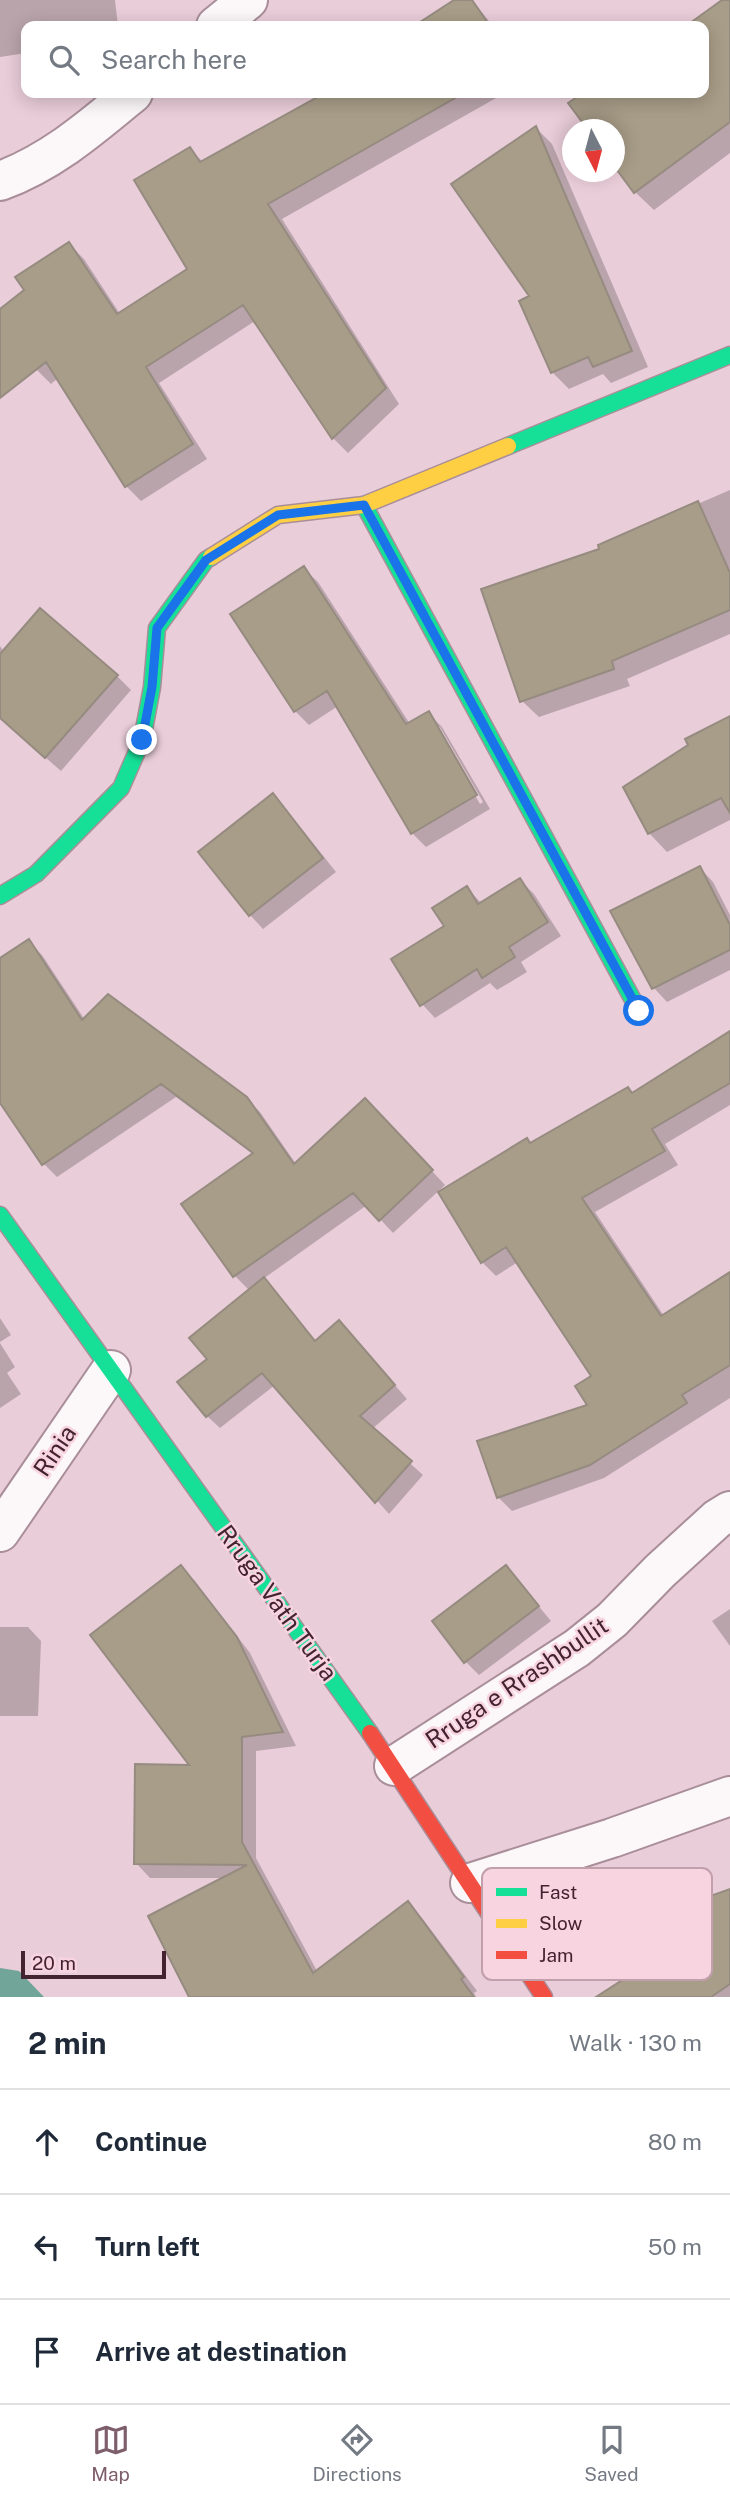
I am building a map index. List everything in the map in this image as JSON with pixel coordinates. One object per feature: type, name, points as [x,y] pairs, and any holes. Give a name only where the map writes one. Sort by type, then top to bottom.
[{"type":"street","points":[[222,21],[248,0]]},
{"type":"street","points":[[0,181],[27,171],[75,141],[127,98]]},
{"type":"street","points":[[0,896],[36,874],[121,788],[142,740],[152,687],[157,628],[206,560],[278,515],[364,505],[730,355]]},
{"type":"street","points":[[364,505],[639,1011]]},
{"type":"street","name":"Rruga Vath Turja","points":[[0,1215],[394,1766],[482,1901]]},
{"type":"street","name":"Rinia","points":[[0,1532],[111,1370]]},
{"type":"street","name":"Rruga e Rrashbullit","points":[[394,1766],[577,1648],[612,1620],[660,1571],[730,1511]]},
{"type":"street","points":[[517,1868],[730,1796]]},
{"type":"street","points":[[470,1883],[482,1879]]},
{"type":"street","name":"Rruga Vath Turja","points":[[533,1980],[544,1997]]},
{"type":"shaded area","points":[[0,1968],[19,1971],[44,1997],[0,1997]]},
{"type":"building","points":[[454,0],[472,0],[487,21],[422,21]]},
{"type":"building","points":[[722,0],[730,0],[730,122],[634,193],[625,181],[625,119],[580,119],[568,103],[576,98],[709,98],[709,21],[693,21]]},
{"type":"building","points":[[316,98],[455,98],[268,204],[386,388],[332,439],[243,305],[146,367],[193,444],[125,487],[46,362],[0,398],[0,309],[24,290],[15,277],[69,242],[117,314],[187,269],[134,180],[190,147],[200,162]]},
{"type":"building","points":[[536,126],[632,351],[593,367],[588,357],[551,373],[519,301],[529,296],[451,184]]},
{"type":"building","points":[[698,501],[730,573],[730,610],[612,661],[614,669],[520,702],[481,589],[599,549],[598,545]]},
{"type":"building","points":[[304,566],[406,724],[429,711],[477,795],[411,834],[327,691],[294,712],[230,614]]},
{"type":"building","points":[[40,608],[118,675],[45,758],[0,718],[0,654]]},
{"type":"building","points":[[730,716],[730,813],[721,798],[648,834],[623,787],[688,745],[685,739]]},
{"type":"building","points":[[273,793],[323,858],[249,916],[198,852]]},
{"type":"building","points":[[700,866],[730,925],[730,950],[652,989],[610,911]]},
{"type":"building","points":[[520,878],[548,922],[509,947],[515,957],[482,978],[477,969],[420,1006],[391,959],[444,926],[432,908],[467,886],[478,904]]},
{"type":"building","points":[[29,939],[82,1020],[108,994],[247,1097],[294,1164],[365,1098],[433,1170],[379,1221],[353,1193],[233,1277],[181,1204],[253,1153],[161,1084],[42,1165],[0,1103],[0,958]]},
{"type":"building","points":[[730,1031],[730,1083],[652,1129],[665,1151],[582,1198],[661,1316],[730,1272],[730,1365],[682,1395],[687,1403],[590,1465],[497,1498],[477,1441],[587,1405],[575,1386],[591,1376],[506,1247],[481,1263],[438,1192],[527,1138],[530,1143],[628,1087],[632,1093]]},
{"type":"building","points":[[264,1277],[315,1341],[339,1320],[395,1385],[360,1416],[412,1461],[375,1503],[262,1373],[206,1417],[177,1382],[207,1359],[189,1338]]},
{"type":"building","points":[[181,1565],[237,1637],[283,1732],[242,1737],[242,1842],[313,1973],[408,1901],[464,1977],[461,1979],[474,1997],[189,1997],[148,1916],[247,1865],[134,1864],[135,1764],[189,1765],[90,1635]]},
{"type":"building","points":[[506,1565],[539,1606],[464,1663],[432,1621]]},
{"type":"building","points":[[730,1889],[730,1984],[711,1997],[596,1997],[622,1980],[712,1980],[712,1895]]},
{"type":"traffic: fast","points":[[508,446],[730,355]]},
{"type":"traffic: fast","points":[[364,505],[639,1011]]},
{"type":"traffic: fast","points":[[0,896],[36,874],[121,788],[142,740],[152,687],[157,628],[206,560],[211,557]]},
{"type":"traffic: fast","points":[[0,1215],[370,1733]]},
{"type":"traffic: slow","points":[[211,557],[278,515],[364,505],[508,446]]},
{"type":"traffic: jam","points":[[370,1733],[482,1903]]},
{"type":"traffic: jam","points":[[533,1980],[544,1997]]},
{"type":"route","points":[[142,740],[152,687],[157,628],[206,560],[278,515],[364,505],[639,1011]]}]
